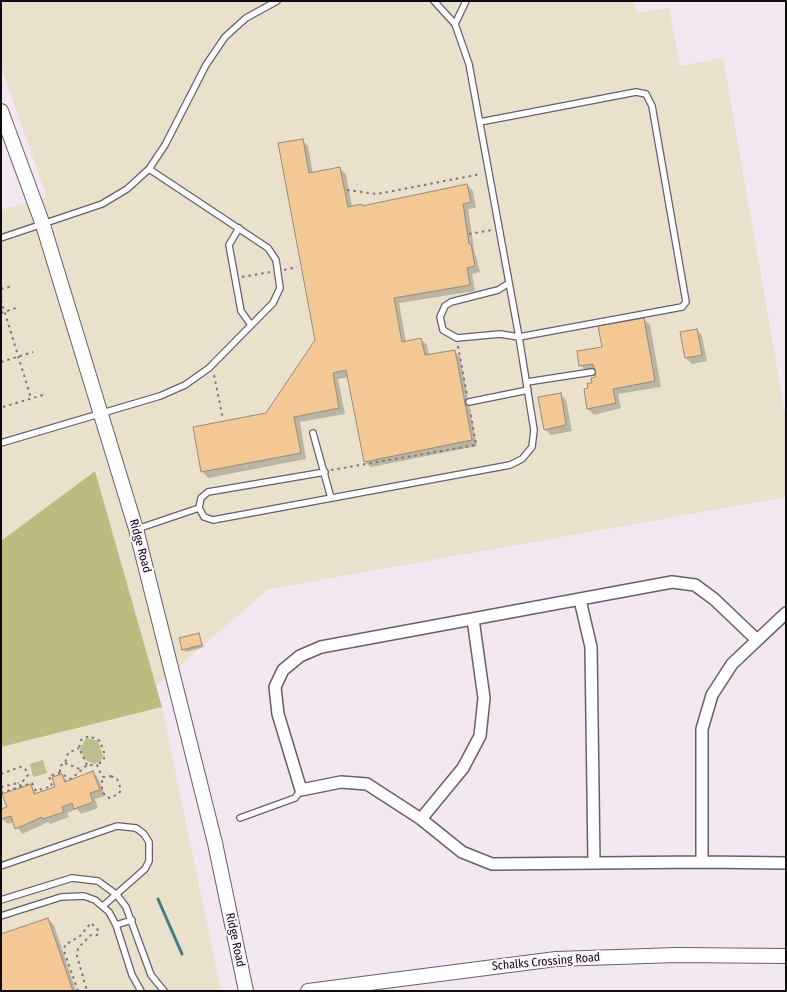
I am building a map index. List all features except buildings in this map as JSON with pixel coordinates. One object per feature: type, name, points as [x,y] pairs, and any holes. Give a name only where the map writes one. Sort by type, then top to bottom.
[{"type":"street","name":"Ridge Road","points":[[1,111],[42,225],[102,413],[136,529],[215,843],[246,991]]},
{"type":"street","points":[[757,640],[714,599],[695,585],[672,582],[321,647],[300,656],[284,670],[275,687],[278,714],[301,790],[341,782],[367,784],[421,819],[462,852],[492,864],[786,863]]},
{"type":"street","points":[[580,600],[591,647],[594,863]]},
{"type":"street","points":[[702,862],[702,729],[712,695],[732,664],[786,613]]},
{"type":"street","points":[[421,819],[463,768],[480,736],[484,698],[473,620]]},
{"type":"street","name":"Schalks Crossing Road","points":[[308,991],[556,959],[676,955],[786,956]]},
{"type":"lane","points":[[1,239],[102,204],[127,189],[148,169],[166,146],[206,65],[225,37],[246,18],[277,1]]},
{"type":"lane","points":[[198,508],[204,517],[213,520],[510,465],[522,459],[532,447],[534,430],[520,337],[469,64],[455,24],[434,1]]},
{"type":"lane","points":[[455,24],[466,1]]},
{"type":"lane","points":[[480,122],[636,92],[646,94],[652,106],[686,302],[682,307],[520,337],[500,334],[457,338],[448,335],[441,325],[440,317],[445,306],[451,302],[498,290],[509,283]]},
{"type":"lane","points":[[1,443],[169,392],[185,385],[209,368],[273,303],[280,288],[276,260],[268,248],[148,169]]},
{"type":"lane","points":[[239,228],[230,245],[241,311],[251,325]]},
{"type":"lane","points":[[527,382],[592,372]]},
{"type":"lane","points":[[469,402],[528,390]]},
{"type":"lane","points":[[314,432],[331,498]]},
{"type":"lane","points":[[198,508],[201,498],[208,492],[325,472]]},
{"type":"lane","points":[[136,529],[198,508]]},
{"type":"lane","points":[[240,818],[295,798],[301,790]]},
{"type":"lane","points":[[1,866],[117,826],[136,828],[144,834],[149,842],[149,861],[145,869],[104,906]]},
{"type":"lane","points":[[1,900],[72,878],[98,882],[117,895],[132,920],[151,974],[164,991]]},
{"type":"lane","points":[[1,916],[73,895],[95,900],[104,906],[116,925],[132,975],[141,991]]},
{"type":"lane","points":[[116,925],[132,920]]},
{"type":"path","points":[[347,190],[377,194],[481,174]]},
{"type":"path","points":[[469,234],[500,229]]},
{"type":"path","points":[[235,278],[297,268]]},
{"type":"path","points":[[1,289],[13,286]]},
{"type":"path","points":[[1,300],[31,398]]},
{"type":"path","points":[[1,313],[19,307]]},
{"type":"path","points":[[325,472],[476,444],[457,338]]},
{"type":"path","points":[[1,362],[33,352]]},
{"type":"path","points":[[209,368],[214,373],[223,419]]},
{"type":"path","points":[[3,407],[46,394]]},
{"type":"path","points":[[1,797],[21,786],[32,783],[36,791],[52,786],[49,776],[60,773],[71,779],[87,765],[97,765],[103,761],[105,755],[100,741],[89,736],[85,737],[79,748],[68,753],[65,763],[60,766],[60,773]]},
{"type":"path","points":[[79,748],[87,765]]},
{"type":"path","points":[[65,763],[82,770]]},
{"type":"path","points":[[97,765],[102,777],[102,792],[106,796],[115,797],[119,794],[121,789],[117,779],[111,776],[102,777]]},
{"type":"path","points":[[1,774],[20,767],[25,768],[28,775],[23,781],[2,786]]},
{"type":"path","points":[[18,782],[21,786]]},
{"type":"path","points":[[78,991],[64,951],[65,945],[80,936],[91,923],[99,931],[98,935],[91,935],[78,948],[77,956],[87,991]]},
{"type":"shaded area","points":[[1,1],[634,1],[637,13],[669,8],[680,66],[723,58],[786,419],[786,497],[269,589],[156,686],[95,471],[1,541],[1,210],[47,197],[1,67]]},
{"type":"shaded area","points":[[162,707],[221,991],[1,991],[1,747]]},
{"type":"green space","points":[[95,471],[162,707],[1,747],[1,541]]},
{"type":"green space","points":[[86,738],[98,741],[103,756],[100,762],[94,764],[85,760],[80,749]]},
{"type":"green space","points":[[43,760],[47,773],[33,777],[30,764]]},
{"type":"waterway","points":[[158,899],[182,954]]}]
